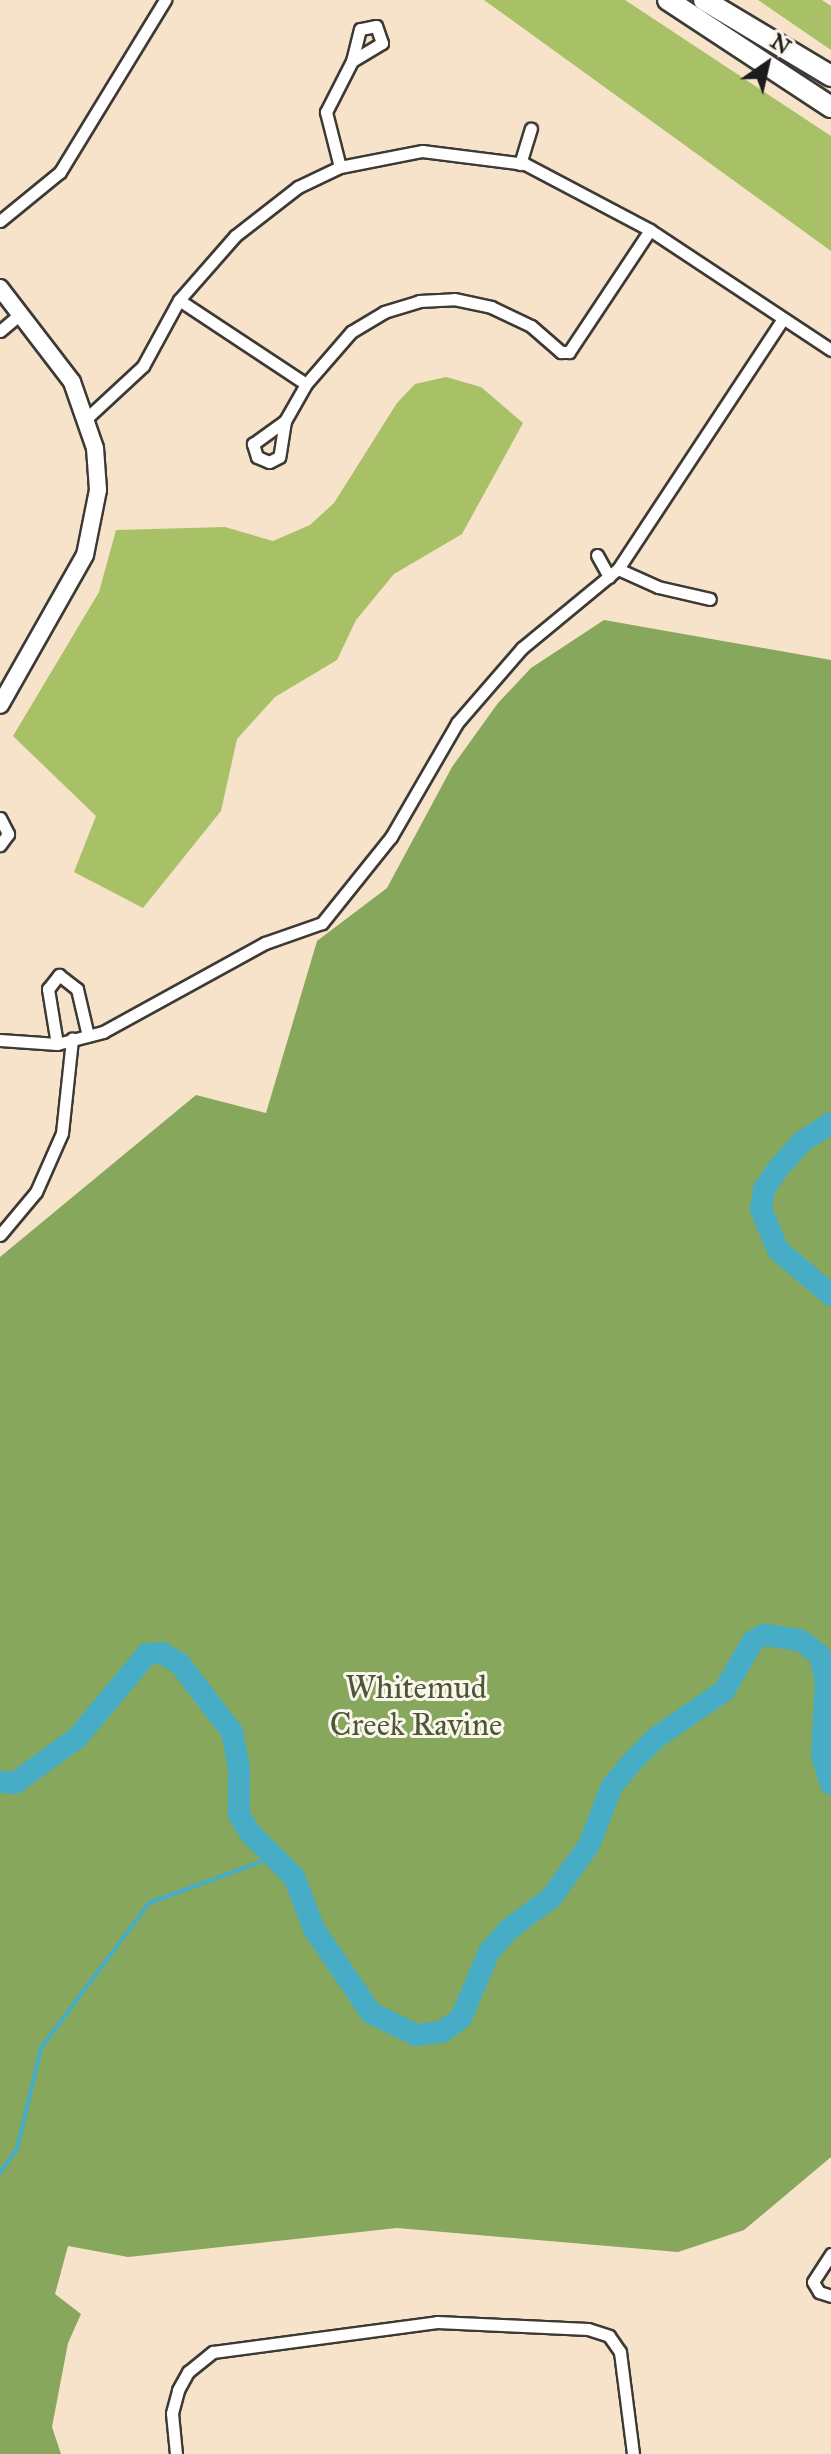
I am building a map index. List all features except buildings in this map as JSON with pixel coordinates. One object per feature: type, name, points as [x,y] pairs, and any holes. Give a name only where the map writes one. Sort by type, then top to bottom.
[{"type":"highway","points":[[668,0],[831,107]]},
{"type":"highway","points":[[704,0],[831,74]]},
{"type":"highway","points":[[730,0],[831,74]]},
{"type":"street","points":[[0,221],[60,172],[165,0]]},
{"type":"street","points":[[340,167],[326,112],[352,61]]},
{"type":"street","points":[[520,164],[531,129]]},
{"type":"street","points":[[88,417],[143,366],[179,300],[235,236],[298,187],[340,167],[422,151],[520,164],[650,230],[831,350]]},
{"type":"street","points":[[285,421],[306,384],[351,332],[384,312],[419,301],[454,299],[491,307],[531,326],[561,352],[569,352],[650,230]]},
{"type":"street","points":[[0,288],[72,382],[88,417],[95,448],[95,521],[85,555],[0,705]]},
{"type":"street","points":[[179,300],[306,384]]},
{"type":"street","points":[[0,331],[20,314]]},
{"type":"street","points":[[0,1040],[57,1044],[88,1036],[168,1000],[265,943],[322,923],[391,837],[457,723],[522,648],[614,573],[782,320]]},
{"type":"street","points":[[597,555],[614,573],[710,599]]},
{"type":"street","points":[[0,818],[8,834],[0,845]]},
{"type":"street","points":[[57,1044],[48,989],[59,975],[73,980],[88,1036]]},
{"type":"street","points":[[0,1235],[36,1192],[62,1133],[72,1039]]},
{"type":"street","points":[[831,2254],[813,2282],[819,2292],[831,2296]]},
{"type":"street","points":[[176,2454],[172,2413],[178,2390],[188,2372],[213,2352],[437,2322],[588,2329],[609,2336],[620,2352],[633,2454]]},
{"type":"green space","points":[[484,0],[625,0],[831,136],[831,251]]},
{"type":"green space","points":[[758,0],[822,0],[831,6],[831,50]]},
{"type":"green space","points":[[446,377],[481,387],[523,423],[462,534],[394,574],[356,620],[337,660],[275,697],[237,739],[221,811],[143,908],[74,872],[96,816],[13,736],[99,592],[116,530],[225,527],[273,541],[310,525],[334,503],[397,403],[415,384]]},
{"type":"green space","name":"Whitemud Creek Ravine","points":[[604,620],[831,660],[831,2157],[744,2230],[678,2252],[397,2228],[128,2257],[68,2246],[55,2294],[81,2314],[68,2343],[52,2427],[61,2454],[0,2454],[0,1257],[196,1095],[266,1113],[317,941],[387,888],[452,767],[498,703],[531,668]]},
{"type":"waterway","points":[[831,1123],[802,1142],[777,1170],[764,1189],[761,1209],[778,1250],[831,1295]]},
{"type":"waterway","points":[[0,1782],[15,1783],[78,1737],[147,1654],[162,1653],[180,1664],[232,1732],[239,1768],[239,1815],[251,1834],[294,1877],[314,1929],[371,2013],[416,2035],[442,2032],[461,2018],[489,1952],[508,1930],[551,1898],[589,1845],[612,1786],[657,1737],[724,1691],[753,1641],[764,1635],[800,1640],[820,1655],[826,1680],[822,1755],[831,1784]]},
{"type":"waterway","points":[[0,2173],[17,2149],[41,2048],[149,1903],[277,1856]]}]
